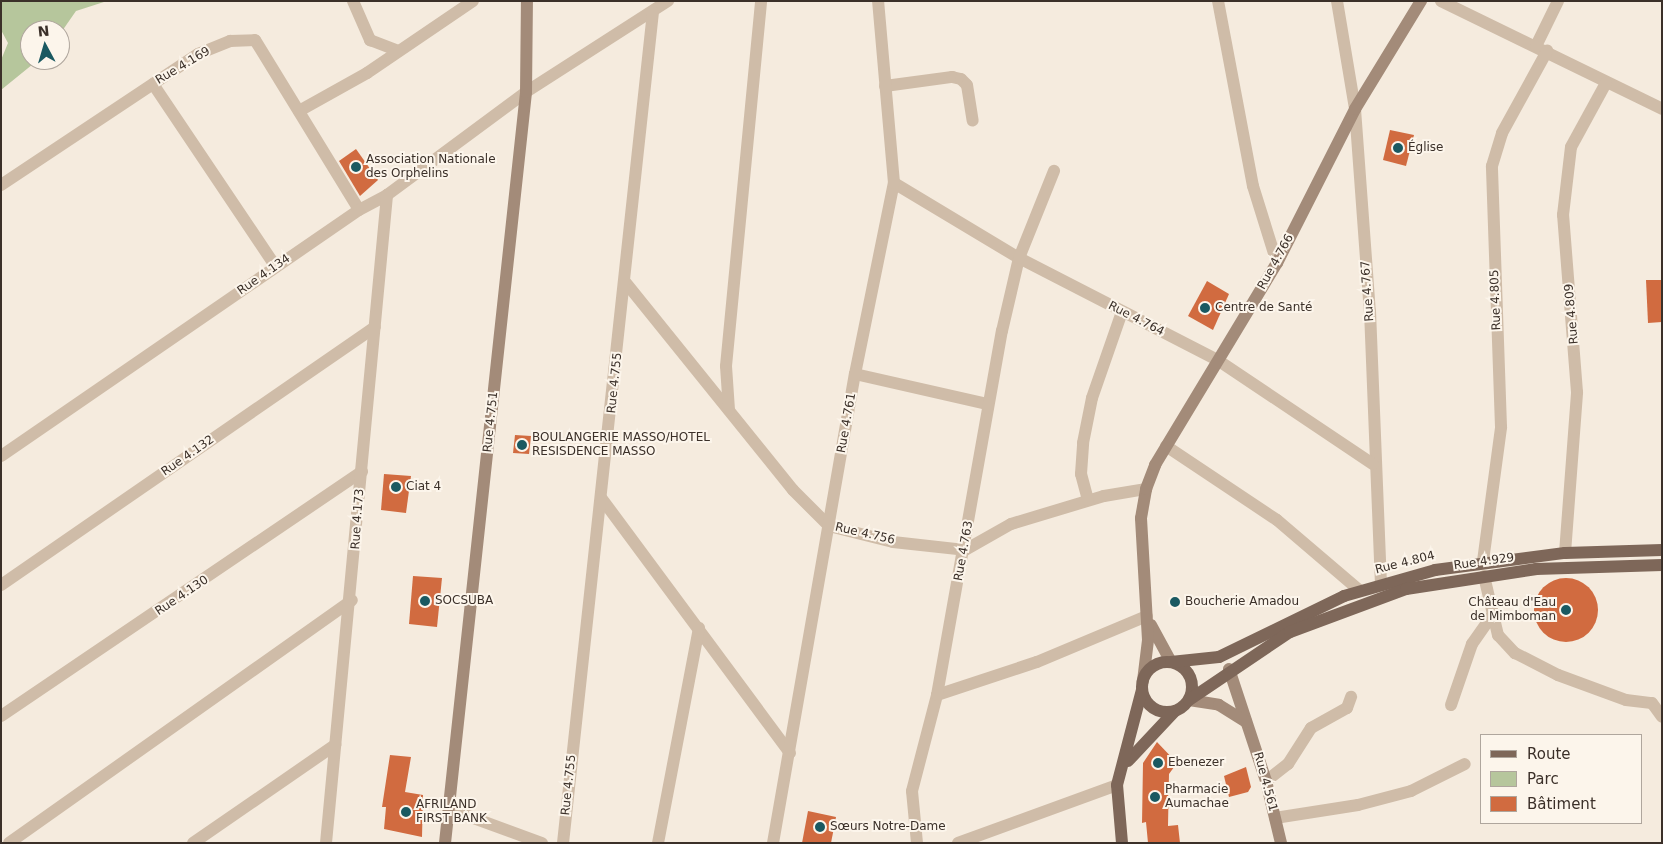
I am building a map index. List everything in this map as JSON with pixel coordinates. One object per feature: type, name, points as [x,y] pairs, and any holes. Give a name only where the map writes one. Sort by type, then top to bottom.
[{"type":"main road","name":"Rue 4.751","points":[[445,843],[526,92],[527,1]]},
{"type":"main road","name":"Rue 4.766","points":[[1143,685],[1147,616],[1140,545],[1146,489],[1166,446],[1220,362],[1277,263],[1355,109],[1421,1]]},
{"type":"main road","name":"Rue 4.804","points":[[1171,662],[1219,657],[1359,590],[1381,583],[1483,561],[1565,553],[1662,550]]},
{"type":"main road","name":"Rue 4.929","points":[[1190,700],[1229,669],[1290,632],[1370,600],[1484,576],[1536,569],[1662,565]]},
{"type":"main road","name":"Rue 4.766","points":[[1147,616],[1171,662]]},
{"type":"main road","points":[[1122,843],[1117,785],[1126,762],[1143,685],[1150,668],[1171,662],[1190,676],[1190,700]]},
{"type":"main road","name":"Rue 4.561","points":[[1229,669],[1266,780],[1281,843]]},
{"type":"main road","points":[[1143,685],[1153,708],[1174,712]]},
{"type":"main road","points":[[1126,762],[1174,712],[1190,700],[1219,705],[1246,722]]},
{"type":"street","points":[[353,1],[370,40],[398,51]]},
{"type":"street","points":[[299,111],[398,51],[474,1]]},
{"type":"street","name":"Rue 4.134","points":[[1,456],[359,210],[387,194],[526,92],[668,1]]},
{"type":"street","points":[[729,410],[726,366],[761,1]]},
{"type":"street","name":"Rue 4.761","points":[[773,843],[855,374],[894,183],[878,1]]},
{"type":"street","points":[[1218,1],[1253,186],[1277,263]]},
{"type":"street","name":"Rue 4.767","points":[[1337,1],[1355,109],[1370,311],[1374,464],[1381,583]]},
{"type":"street","points":[[1441,1],[1542,48],[1606,83],[1662,109]]},
{"type":"street","name":"Rue 4.805","points":[[1483,561],[1501,427],[1492,166],[1502,133],[1542,48],[1558,1]]},
{"type":"street","name":"Rue 4.755","points":[[563,843],[626,283],[653,12]]},
{"type":"street","name":"Rue 4.169","points":[[1,185],[198,54],[230,42],[255,40],[359,210]]},
{"type":"street","points":[[885,86],[952,77],[962,79],[967,85],[973,121]]},
{"type":"street","name":"Rue 4.809","points":[[1565,553],[1577,392],[1563,215],[1571,146],[1606,83]]},
{"type":"street","points":[[153,84],[276,267]]},
{"type":"street","name":"Rue 4.763","points":[[917,843],[912,791],[937,695],[965,550],[987,404],[1019,258],[1054,171]]},
{"type":"street","name":"Rue 4.764","points":[[894,183],[1019,258],[1220,362],[1374,464]]},
{"type":"street","name":"Rue 4.173","points":[[326,843],[352,600],[387,194]]},
{"type":"street","name":"Rue 4.756","points":[[626,283],[793,490],[829,526],[893,542],[965,550]]},
{"type":"street","points":[[1088,500],[1081,474],[1083,443],[1092,398],[1122,312]]},
{"type":"street","name":"Rue 4.132","points":[[1,584],[375,326]]},
{"type":"street","points":[[855,374],[987,404]]},
{"type":"street","points":[[1166,446],[1277,520],[1359,590]]},
{"type":"street","name":"Rue 4.130","points":[[1,716],[362,472]]},
{"type":"street","points":[[965,550],[1011,524],[1088,500],[1146,489]]},
{"type":"street","points":[[602,499],[790,753]]},
{"type":"street","points":[[1484,576],[1498,634],[1516,653],[1558,675],[1626,700],[1657,701],[1662,717]]},
{"type":"street","points":[[9,843],[352,600]]},
{"type":"street","points":[[1451,705],[1472,644],[1492,615]]},
{"type":"street","points":[[937,695],[1037,662],[1147,616]]},
{"type":"street","points":[[658,843],[699,628]]},
{"type":"street","points":[[1266,780],[1288,764],[1311,728],[1347,708],[1351,697]]},
{"type":"street","points":[[193,843],[335,745]]},
{"type":"street","points":[[1275,818],[1358,805],[1411,791],[1465,764]]},
{"type":"street","points":[[958,843],[1117,785]]},
{"type":"street","points":[[448,809],[542,843]]},
{"type":"green space","points":[[1,1],[107,1],[76,11],[70,20],[20,20],[20,70],[26,70],[1,90],[1,60],[8,43],[1,30]]},
{"type":"building","name":"Église","points":[[1390,130],[1414,135],[1406,166],[1383,160]]},
{"type":"building","name":"Association Nationale des Orphelins","points":[[356,149],[378,180],[360,196],[339,161]]},
{"type":"building","points":[[1646,280],[1662,280],[1662,322],[1648,323]]},
{"type":"building","name":"Centre de Santé","points":[[1207,281],[1229,294],[1213,330],[1188,316]]},
{"type":"building","name":"BOULANGERIE MASSO/HOTEL RESISDENCE MASSO","points":[[515,435],[531,436],[529,454],[513,453]]},
{"type":"building","name":"Ciat 4","points":[[384,474],[411,476],[406,513],[381,510]]},
{"type":"building","name":"SOCSUBA","points":[[413,576],[442,578],[437,627],[409,624]]},
{"type":"building","name":"Château d'Eau de Mimboman","points":[[1566,578],[1584,584],[1592,592],[1598,610],[1592,628],[1584,636],[1566,642],[1548,636],[1540,628],[1534,610],[1540,592],[1548,584]]},
{"type":"building","name":"Pharmacie Aumachae","points":[[1157,742],[1177,763],[1169,774],[1168,826],[1178,825],[1180,843],[1148,843],[1146,822],[1142,823],[1143,763]]},
{"type":"building","name":"AFRILAND FIRST BANK","points":[[390,755],[411,757],[405,792],[423,795],[422,837],[384,829],[386,807],[382,807]]},
{"type":"building","points":[[1246,767],[1251,787],[1248,792],[1229,797],[1224,776]]},
{"type":"building","name":"Sœurs Notre-Dame","points":[[808,811],[836,817],[831,843],[802,843]]},
{"type":"place","name":"Église","points":[[1398,148]]},
{"type":"place","name":"Association Nationale des Orphelins","points":[[356,167]]},
{"type":"place","name":"Centre de Santé","points":[[1205,308]]},
{"type":"place","name":"BOULANGERIE MASSO/HOTEL RESISDENCE MASSO","points":[[522,445]]},
{"type":"place","name":"Ciat 4","points":[[396,487]]},
{"type":"place","name":"SOCSUBA","points":[[425,601]]},
{"type":"place","name":"Boucherie Amadou","points":[[1175,602]]},
{"type":"place","name":"Château d'Eau de Mimboman","points":[[1566,610]]},
{"type":"place","name":"Ebenezer","points":[[1158,763]]},
{"type":"place","name":"Pharmacie Aumachae","points":[[1155,797]]},
{"type":"place","name":"AFRILAND FIRST BANK","points":[[406,812]]},
{"type":"place","name":"Sœurs Notre-Dame","points":[[820,827]]}]
